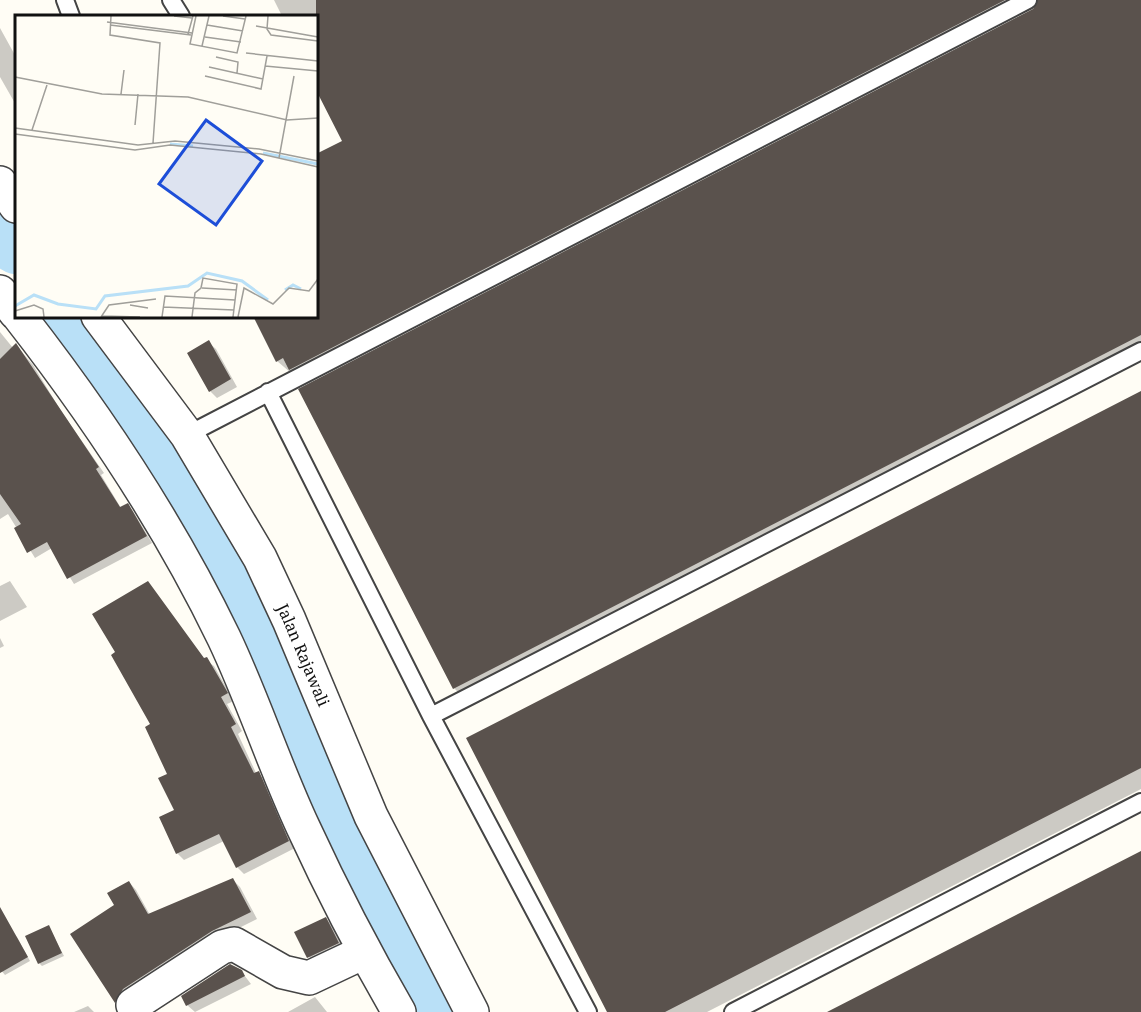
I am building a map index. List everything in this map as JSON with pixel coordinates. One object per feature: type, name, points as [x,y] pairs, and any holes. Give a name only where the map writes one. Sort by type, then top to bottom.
[{"type":"street","points":[[0,292],[15,312]]},
{"type":"street","points":[[21,318],[55,362],[118,455],[181,556],[224,639],[302,826],[364,952],[399,1012]]},
{"type":"street","name":"Jalan Rajawali","points":[[99,318],[187,435],[246,532],[275,588],[371,816],[472,1012]]},
{"type":"street","points":[[133,1005],[228,946],[234,945],[283,972],[309,978],[364,952]]},
{"type":"lane","points":[[65,0],[70,15]]},
{"type":"lane","points":[[171,0],[180,15]]},
{"type":"lane","points":[[187,435],[1028,0]]},
{"type":"lane","points":[[431,716],[1141,351]]},
{"type":"lane","points":[[268,392],[431,716],[588,1012]]},
{"type":"lane","points":[[733,1012],[1141,802]]},
{"type":"building","points":[[316,0],[1005,0],[289,370],[283,358],[276,362],[254,318],[318,318],[318,153],[342,141],[318,94],[318,15],[316,15]]},
{"type":"building","points":[[1038,0],[1141,0],[1141,335],[453,689],[298,389],[1033,9]]},
{"type":"building","points":[[209,340],[231,379],[209,392],[187,353]]},
{"type":"building","points":[[16,343],[99,467],[96,469],[120,507],[128,503],[147,536],[67,579],[47,542],[27,553],[14,528],[21,524],[0,494],[0,359]]},
{"type":"building","points":[[1141,391],[1141,768],[665,1012],[607,1012],[466,738]]},
{"type":"building","points":[[148,581],[204,658],[207,657],[228,693],[221,697],[236,724],[231,727],[254,773],[259,771],[289,841],[236,868],[219,834],[176,854],[159,817],[174,810],[158,778],[167,774],[145,727],[150,724],[111,655],[115,652],[92,614]]},
{"type":"building","points":[[1141,851],[1141,1012],[827,1012]]},
{"type":"building","points":[[233,878],[251,912],[212,931],[123,989],[115,1003],[70,934],[114,905],[107,893],[129,881],[148,914]]},
{"type":"building","points":[[0,907],[28,957],[0,973]]},
{"type":"building","points":[[326,917],[339,943],[307,958],[294,932]]},
{"type":"building","points":[[49,925],[62,953],[38,964],[25,936]]},
{"type":"building","points":[[230,964],[242,970],[245,976],[186,1006],[181,996]]},
{"type":"waterway","points":[[0,223],[15,246]]},
{"type":"waterway","points":[[63,318],[203,514],[439,1012]]}]
